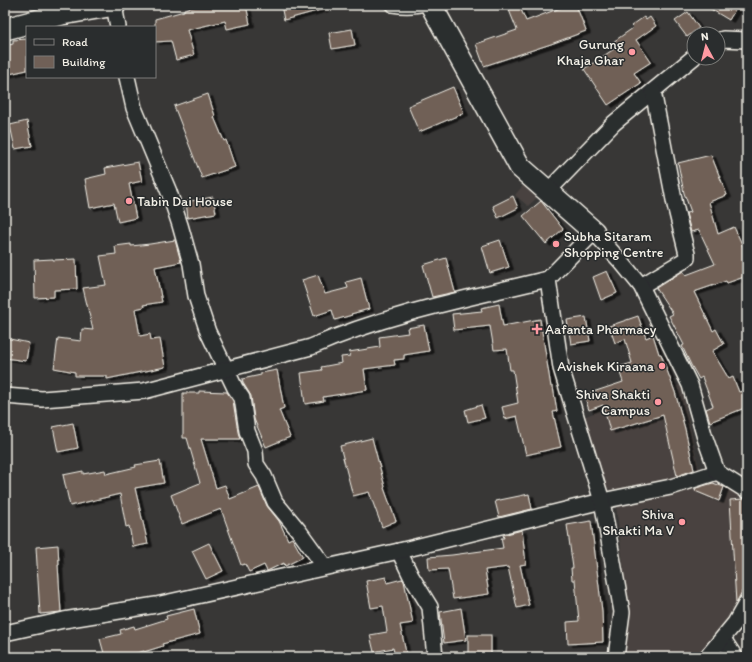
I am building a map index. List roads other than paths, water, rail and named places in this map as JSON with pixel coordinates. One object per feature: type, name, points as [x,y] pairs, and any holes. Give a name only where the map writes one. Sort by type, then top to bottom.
[{"type":"main road","points":[[5,29],[62,14],[114,5]]},
{"type":"main road","points":[[431,5],[520,167],[594,232]]},
{"type":"street","points":[[114,5],[118,26]]},
{"type":"street","points":[[726,39],[747,40]]},
{"type":"street","points":[[548,191],[614,123],[686,64]]},
{"type":"street","points":[[126,78],[134,108],[169,192],[180,225],[191,264],[196,296],[208,332],[235,388],[242,398],[247,431],[255,451],[256,464],[264,476],[275,502],[299,531],[325,567]]},
{"type":"street","points":[[641,286],[687,258],[653,91]]},
{"type":"street","points":[[5,396],[42,398],[144,391],[311,347],[333,337],[414,310],[548,279],[594,232],[641,286],[690,385],[705,438],[717,472],[747,492]]},
{"type":"street","points":[[548,279],[561,368],[602,501],[622,612],[616,657]]},
{"type":"street","points":[[5,633],[64,620],[156,605],[399,551],[602,501],[671,488],[717,472]]},
{"type":"street","points":[[399,551],[411,576],[430,607],[435,657]]},
{"type":"street","points":[[707,657],[735,623],[747,602]]},
{"type":"street","points":[[723,639],[735,657]]},
{"type":"lane","points":[[389,5],[392,8],[405,10],[418,9],[431,5]]},
{"type":"place","name":"Gurung Khaja Ghar","points":[[632,52]]},
{"type":"place","name":"Tabin Dai House","points":[[129,201]]},
{"type":"place","name":"Subha Sitaram Shopping Centre","points":[[556,244]]},
{"type":"place","name":"Aafanta Pharmacy","points":[[537,329]]},
{"type":"place","name":"Avishek Kiraana","points":[[662,366]]},
{"type":"place","name":"Shiva Shakti Campus","points":[[658,402]]},
{"type":"place","name":"Shiva Shakti Ma V","points":[[682,522]]}]
